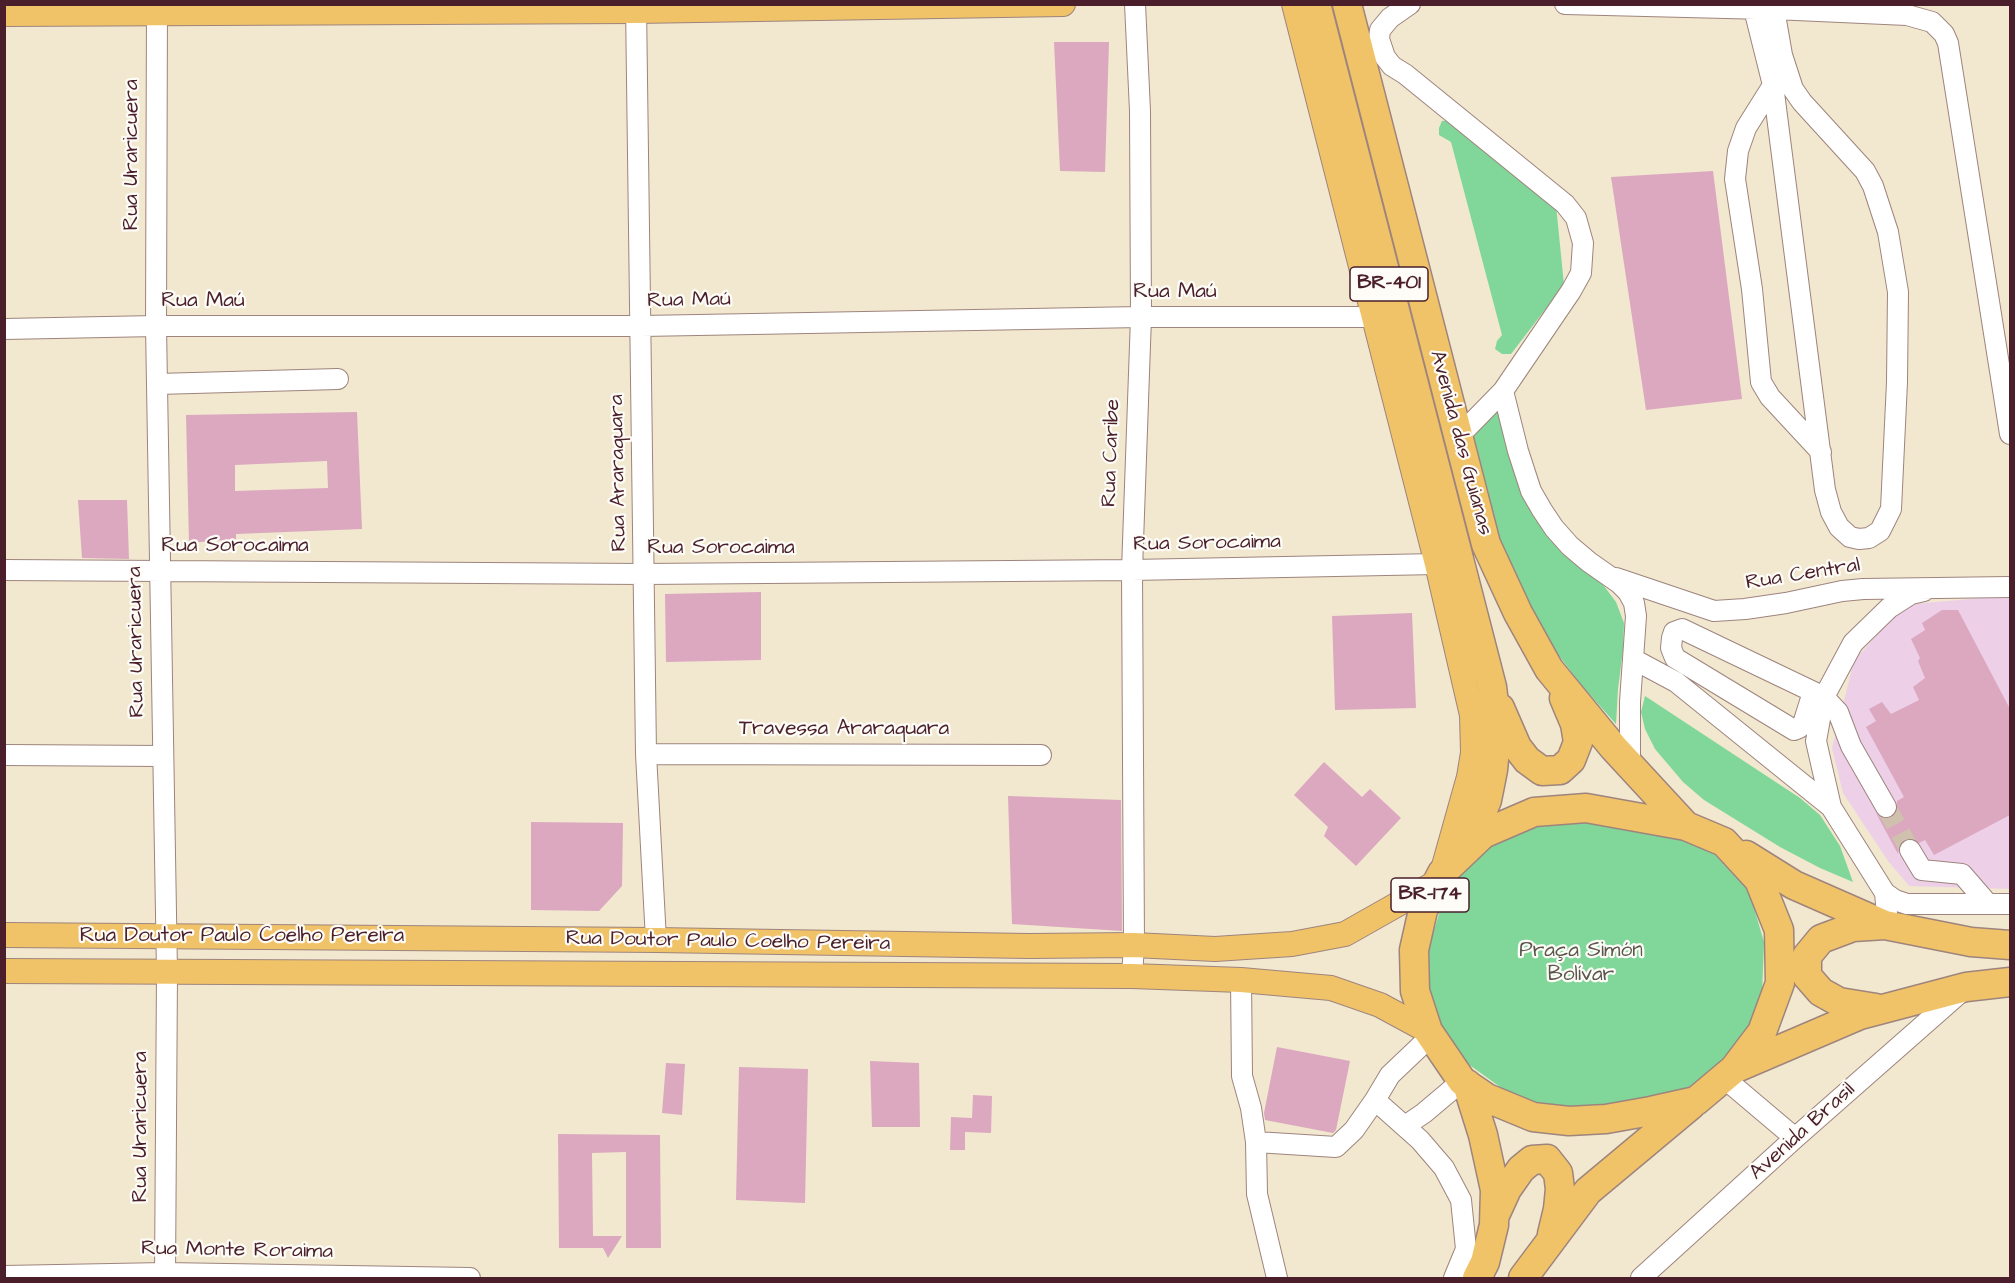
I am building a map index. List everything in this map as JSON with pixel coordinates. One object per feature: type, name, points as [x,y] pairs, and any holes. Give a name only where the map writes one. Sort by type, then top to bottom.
[{"type":"highway","name":"Avenida das Guianas","points":[[1316,4],[1492,687],[1497,728],[1493,770],[1487,800],[1459,843]]},
{"type":"highway","name":"Avenida das Guianas","points":[[1347,4],[1486,544],[1518,613],[1549,669],[1630,766],[1686,826]]},
{"type":"highway","points":[[1492,687],[1507,727],[1517,747],[1527,760],[1542,771],[1560,770],[1571,760],[1578,742],[1575,724],[1549,669]]},
{"type":"highway","name":"BR-174","points":[[1696,1101],[1606,1119],[1569,1121],[1533,1117],[1487,1098],[1465,1082],[1429,1034],[1415,991],[1414,950],[1423,910],[1459,843],[1534,812],[1586,808],[1686,826],[1724,842],[1794,885],[1885,925],[1971,942],[2010,945]]},
{"type":"highway","name":"BR-174","points":[[1522,1278],[1588,1191],[1729,1074],[1762,1032],[1780,983],[1779,930],[1759,879],[1724,842]]},
{"type":"highway","points":[[1884,1009],[1839,1002],[1821,992],[1808,976],[1806,956],[1821,939],[1853,927],[1885,925]]},
{"type":"highway","name":"BR-174","points":[[1729,1074],[1850,1019],[1966,987],[2010,982]]},
{"type":"highway","name":"BR-174","points":[[1465,1082],[1483,1135],[1496,1190],[1494,1217],[1485,1262],[1477,1278]]},
{"type":"highway","points":[[1494,1217],[1507,1189],[1521,1169],[1532,1160],[1547,1158],[1558,1173],[1560,1189],[1550,1242]]},
{"type":"main road","points":[[4,14],[157,9],[1063,4]]},
{"type":"main road","points":[[1294,4],[1437,564],[1472,715],[1473,753],[1459,843]]},
{"type":"main road","name":"Rua Doutor Paulo Coelho Pereira","points":[[4,935],[656,940],[1029,946],[1134,945],[1215,949],[1292,944],[1345,934],[1440,878]]},
{"type":"main road","name":"Rua Doutor Paulo Coelho Pereira","points":[[4,971],[1132,976],[1241,980],[1330,988],[1380,1005],[1429,1034]]},
{"type":"street","name":"Rua Caribe","points":[[1132,976],[1134,945],[1132,570],[1141,317],[1140,111],[1135,4]]},
{"type":"street","points":[[1410,4],[1389,18],[1380,30],[1379,39],[1385,57],[1392,66],[1414,81],[1565,204],[1576,218],[1582,243],[1581,273],[1578,280],[1503,391],[1458,437]]},
{"type":"street","points":[[1564,4],[1767,7],[1897,14],[1932,22],[1944,34],[1948,43],[2010,434]]},
{"type":"street","points":[[1866,4],[1897,14]]},
{"type":"street","points":[[1767,7],[1793,89],[1802,102],[1865,171],[1874,186],[1888,232],[1898,292],[1897,382],[1891,509],[1880,531],[1869,538],[1850,537],[1839,527],[1828,504],[1773,86],[1767,7]]},
{"type":"street","name":"Rua Araraquara","points":[[636,8],[646,754],[656,940]]},
{"type":"street","name":"Rua Uraricuera","points":[[157,9],[156,326],[167,937],[165,1276]]},
{"type":"street","points":[[1773,86],[1746,128],[1738,151],[1735,179],[1752,289],[1761,382],[1770,397],[1821,452]]},
{"type":"street","name":"Rua Maú","points":[[4,329],[156,326],[642,326],[1141,317],[1373,316]]},
{"type":"street","points":[[157,384],[338,379]]},
{"type":"street","points":[[1503,391],[1531,491],[1542,510],[1570,546],[1628,592],[1634,603],[1636,616],[1630,702],[1630,766]]},
{"type":"street","name":"Rua Sorocaima","points":[[4,570],[644,574],[1132,570],[1437,564]]},
{"type":"street","name":"Rua Central","points":[[1609,576],[1714,610],[1745,609],[1786,603],[1842,591],[1938,586],[2010,587]]},
{"type":"street","points":[[1886,807],[1851,746],[1838,712],[1819,694],[1682,629],[1674,632],[1672,638],[1671,648],[1675,658],[1794,730],[1803,724],[1819,694],[1860,636],[1903,599],[1911,594],[1938,586]]},
{"type":"street","points":[[1632,659],[1676,682],[1831,807],[1885,893],[1895,900],[1907,904],[2010,904]]},
{"type":"street","points":[[1819,694],[1816,741],[1831,807]]},
{"type":"street","name":"Travessa Araraquara","points":[[646,754],[1041,755]]},
{"type":"street","points":[[4,755],[164,756]]},
{"type":"street","points":[[1910,850],[1922,870],[1962,874],[1988,903]]},
{"type":"street","points":[[1885,893],[1887,914],[1885,925]]},
{"type":"street","points":[[1241,980],[1242,1076],[1251,1108],[1256,1142],[1257,1194],[1277,1278]]},
{"type":"street","name":"Avenida Brasil","points":[[1641,1278],[1966,987]]},
{"type":"street","points":[[1256,1142],[1336,1147],[1354,1130],[1376,1100],[1390,1075],[1429,1034]]},
{"type":"street","points":[[1729,1074],[1795,1138]]},
{"type":"street","points":[[1405,1126],[1465,1082]]},
{"type":"street","points":[[1376,1100],[1420,1140],[1444,1168],[1461,1200],[1466,1249],[1454,1278]]},
{"type":"street","name":"Rua Monte Roraima","points":[[4,1276],[470,1278]]},
{"type":"shaded area","points":[[2010,597],[2010,889],[1909,886],[1888,861],[1843,793],[1832,748],[1854,661],[1903,605]]},
{"type":"green space","points":[[1450,120],[1556,205],[1564,285],[1511,354],[1502,354],[1495,349],[1502,335],[1451,142],[1439,135],[1442,121]]},
{"type":"green space","points":[[1497,407],[1516,469],[1567,554],[1604,586],[1616,602],[1624,623],[1616,724],[1583,687],[1546,639],[1493,529],[1466,435]]},
{"type":"green space","points":[[1645,696],[1800,798],[1820,815],[1840,846],[1853,882],[1780,847],[1704,800],[1683,782],[1655,749],[1645,729],[1641,712]]},
{"type":"green space","name":"Praça Simón Bolívar","points":[[1574,818],[1668,834],[1714,854],[1749,891],[1764,942],[1762,994],[1743,1043],[1709,1083],[1658,1101],[1560,1112],[1510,1094],[1464,1061],[1433,1013],[1425,960],[1445,894],[1483,848],[1525,825]]},
{"type":"building","points":[[1054,42],[1109,42],[1105,172],[1060,171]]},
{"type":"building","points":[[1713,171],[1742,399],[1646,410],[1611,177]]},
{"type":"building","points":[[357,412],[362,529],[236,534],[236,539],[189,543],[186,415]],"holes":[[[327,461],[328,488],[235,491],[235,465]]]},
{"type":"building","points":[[78,500],[127,500],[129,559],[82,558]]},
{"type":"building","points":[[761,592],[761,660],[666,662],[665,594]]},
{"type":"building","points":[[1942,610],[1958,610],[2010,709],[2010,815],[1934,855],[1925,840],[1919,843],[1910,838],[1904,839],[1900,844],[1898,854],[1876,813],[1881,818],[1891,818],[1897,812],[1897,801],[1904,797],[1866,727],[1876,721],[1869,709],[1882,702],[1891,714],[1919,700],[1913,687],[1925,678],[1918,661],[1920,658],[1911,639],[1925,630],[1922,623]]},
{"type":"building","points":[[1412,613],[1416,708],[1335,710],[1332,616]]},
{"type":"building","points":[[1324,762],[1362,797],[1370,789],[1401,818],[1356,866],[1324,836],[1328,827],[1294,795]]},
{"type":"building","points":[[1008,796],[1121,800],[1122,931],[1012,924]]},
{"type":"building","points":[[531,822],[623,823],[622,886],[599,911],[531,910]]},
{"type":"building","points":[[1277,1047],[1350,1061],[1336,1130],[1333,1133],[1265,1120],[1264,1113]]},
{"type":"building","points":[[870,1061],[919,1063],[920,1127],[872,1127]]},
{"type":"building","points":[[666,1063],[685,1064],[682,1115],[662,1113]]},
{"type":"building","points":[[739,1067],[808,1069],[805,1203],[736,1200]]},
{"type":"building","points":[[973,1095],[992,1096],[991,1133],[965,1132],[965,1150],[950,1150],[951,1117],[972,1118]]},
{"type":"building","points":[[558,1134],[660,1135],[661,1248],[626,1248],[626,1152],[592,1153],[593,1236],[622,1236],[608,1258],[603,1248],[559,1248]]},
{"type":"tunnel","points":[[1886,807],[1910,850]]}]
